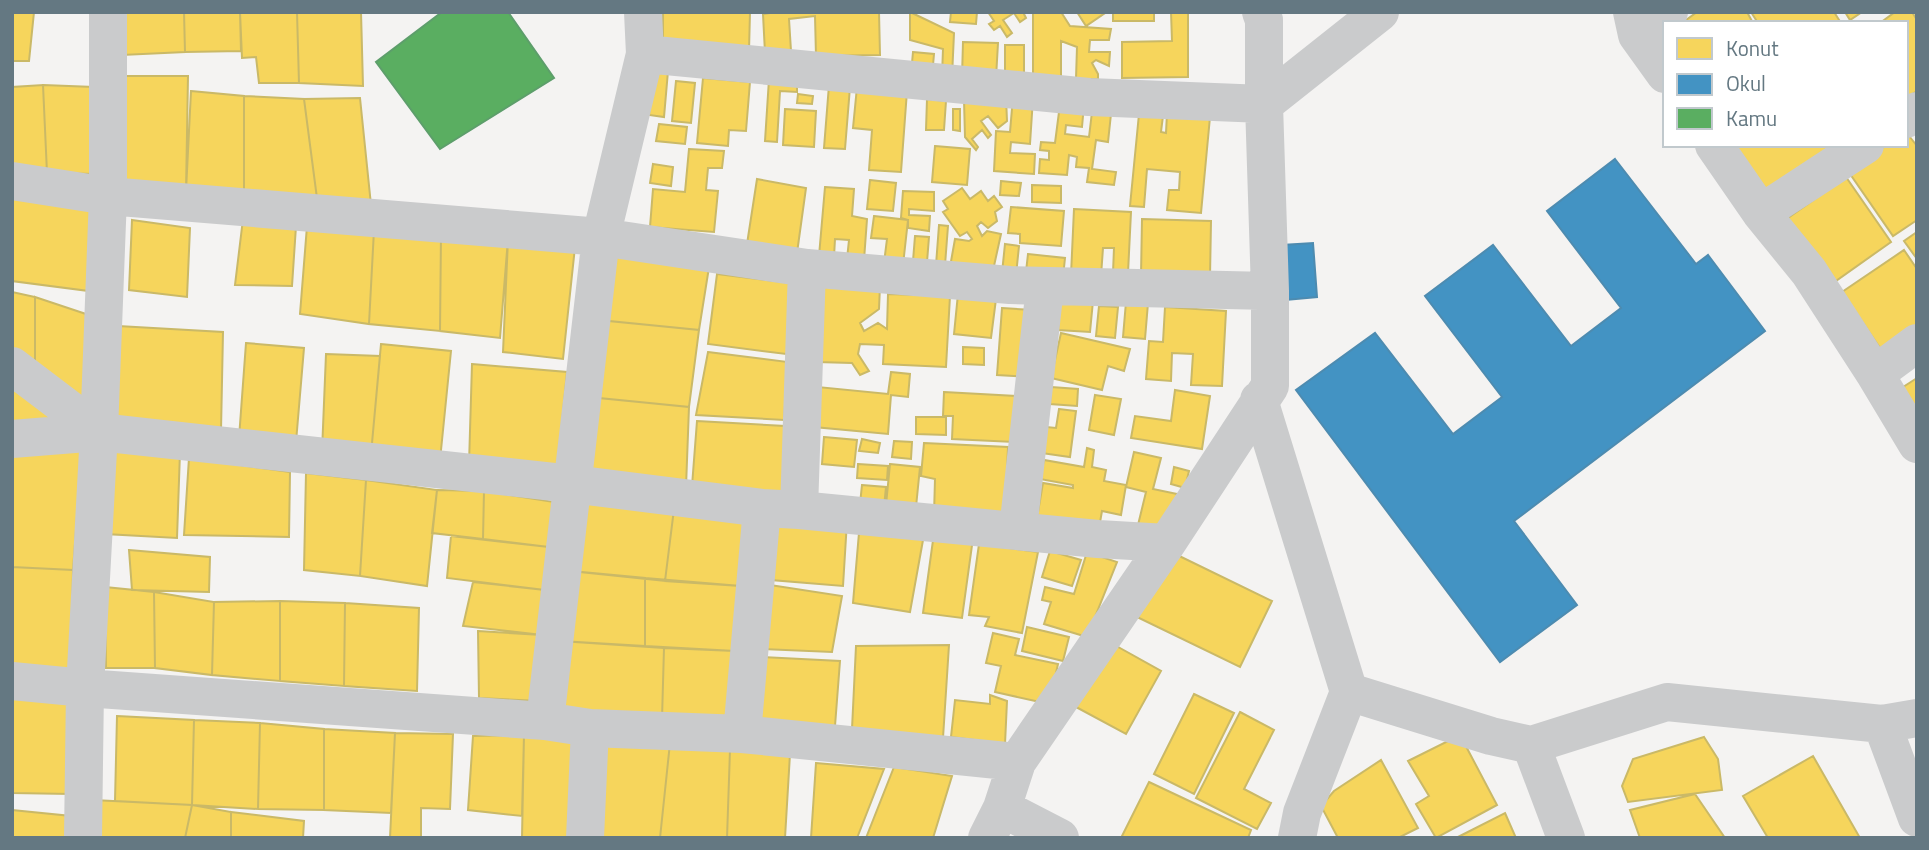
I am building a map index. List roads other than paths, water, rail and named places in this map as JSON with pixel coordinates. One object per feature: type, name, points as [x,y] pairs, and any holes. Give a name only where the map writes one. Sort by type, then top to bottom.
[{"type":"street","points":[[83,838],[85,688],[108,196],[108,12]]},
{"type":"street","points":[[545,721],[601,237],[645,54],[642,12]]},
{"type":"street","points":[[1060,838],[994,823],[1017,762],[1167,543],[1270,386],[1264,20],[1261,12]]},
{"type":"street","points":[[645,54],[1089,97],[1264,104],[1380,12]]},
{"type":"street","points":[[1663,71],[1635,23],[1668,12]]},
{"type":"street","points":[[1715,147],[1761,213],[1809,272],[1917,444]]},
{"type":"street","points":[[1761,213],[1862,147]]},
{"type":"street","points":[[12,181],[108,196],[601,237],[807,268],[1045,287],[1270,291]]},
{"type":"street","points":[[742,734],[780,509],[807,268]]},
{"type":"street","points":[[1018,530],[1045,287]]},
{"type":"street","points":[[1875,374],[1917,343]]},
{"type":"street","points":[[12,366],[99,432]]},
{"type":"street","points":[[1259,400],[1349,692],[1302,813],[1297,838]]},
{"type":"street","points":[[12,439],[99,432],[780,509],[1167,543]]},
{"type":"street","points":[[12,681],[545,721],[590,728],[742,734],[1017,762]]},
{"type":"street","points":[[1349,692],[1491,736],[1531,745],[1667,702],[1900,721],[1917,818]]},
{"type":"street","points":[[585,838],[590,728]]},
{"type":"street","points":[[1531,745],[1566,838]]}]
